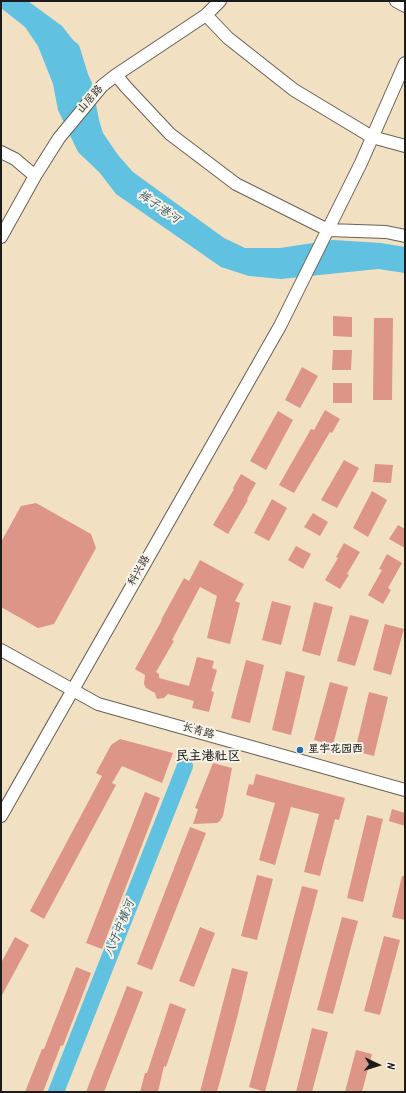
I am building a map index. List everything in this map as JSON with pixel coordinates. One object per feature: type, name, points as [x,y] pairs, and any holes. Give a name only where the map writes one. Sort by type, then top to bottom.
[{"type":"street","name":"山居路","points":[[1,237],[35,176],[59,138],[102,86],[206,15],[220,1]]},
{"type":"street","points":[[396,1],[405,6]]},
{"type":"street","points":[[206,15],[228,38],[294,90],[372,137],[405,146]]},
{"type":"street","name":"科兴路","points":[[1,816],[280,326],[361,163],[405,63]]},
{"type":"street","points":[[116,75],[170,134],[236,184],[326,234],[386,232],[405,236]]},
{"type":"street","points":[[1,152],[15,159],[35,176]]},
{"type":"street","name":"长青路","points":[[1,650],[98,704],[405,790]]},
{"type":"water","name":"裤子港河","points":[[1,1],[28,1],[62,26],[79,45],[92,83],[103,133],[118,155],[133,172],[224,238],[245,248],[280,248],[333,240],[381,243],[405,247],[405,273],[378,269],[281,279],[249,276],[221,267],[116,194],[100,173],[78,152],[58,110],[53,84],[38,46],[25,27],[1,8]]},
{"type":"building","points":[[333,316],[352,317],[352,337],[333,336]]},
{"type":"building","points":[[374,318],[393,318],[392,400],[373,400]]},
{"type":"building","points":[[333,350],[352,350],[351,370],[332,370]]},
{"type":"building","points":[[302,367],[318,376],[300,408],[285,400]]},
{"type":"building","points":[[333,383],[352,383],[352,403],[333,403]]},
{"type":"building","points":[[325,410],[340,419],[332,433],[330,432],[294,493],[279,485],[311,429],[314,430]]},
{"type":"building","points":[[278,411],[293,420],[266,470],[250,461]]},
{"type":"building","points":[[344,460],[359,468],[337,508],[321,500]]},
{"type":"building","points":[[375,464],[393,465],[391,483],[373,482]]},
{"type":"building","points":[[241,474],[256,483],[228,534],[213,525]]},
{"type":"building","points":[[372,491],[387,500],[368,537],[353,528]]},
{"type":"building","points":[[272,499],[287,508],[269,541],[254,533]]},
{"type":"building","points":[[36,503],[91,534],[96,548],[54,624],[38,628],[1,607],[1,542],[21,506]]},
{"type":"building","points":[[313,513],[328,522],[320,536],[304,527]]},
{"type":"building","points":[[398,525],[405,529],[405,548],[389,539]]},
{"type":"building","points":[[344,543],[360,552],[347,574],[349,575],[340,589],[325,580],[338,558],[336,557]]},
{"type":"building","points":[[296,546],[311,554],[303,569],[288,560]]},
{"type":"building","points":[[387,554],[402,563],[388,588],[391,590],[383,604],[368,595],[382,570],[379,569]]},
{"type":"building","points":[[200,560],[244,584],[235,601],[240,603],[230,644],[207,638],[217,596],[200,587],[172,640],[174,641],[156,672],[159,674],[159,678],[189,686],[197,657],[214,661],[212,668],[217,670],[211,691],[214,692],[209,712],[192,708],[194,701],[168,694],[164,698],[157,699],[155,693],[146,688],[144,684],[145,675],[135,669],[184,578],[189,581]]},
{"type":"building","points":[[272,601],[291,606],[281,645],[262,640]]},
{"type":"building","points":[[314,602],[333,607],[320,656],[302,651]]},
{"type":"building","points":[[350,615],[369,620],[355,666],[337,661]]},
{"type":"building","points":[[385,624],[404,629],[391,675],[373,670]]},
{"type":"building","points":[[246,660],[264,665],[250,723],[231,718]]},
{"type":"building","points":[[286,671],[305,676],[291,735],[272,730]]},
{"type":"building","points":[[330,682],[348,687],[333,745],[314,740]]},
{"type":"building","points":[[369,692],[388,697],[374,756],[355,751]]},
{"type":"building","points":[[120,739],[173,753],[162,783],[122,766],[112,783],[116,785],[44,919],[30,911],[102,776],[96,773],[111,745]]},
{"type":"building","points":[[213,763],[232,768],[223,816],[217,823],[193,824],[198,809],[195,808]]},
{"type":"building","points":[[256,774],[345,798],[339,820],[335,819],[320,876],[304,872],[319,814],[291,807],[275,865],[259,860],[275,803],[246,795],[249,784],[253,785]]},
{"type":"building","points":[[145,792],[160,798],[102,949],[86,943]]},
{"type":"building","points":[[392,809],[405,813],[405,826],[389,821]]},
{"type":"building","points":[[367,815],[383,819],[363,902],[347,898]]},
{"type":"building","points":[[190,827],[206,833],[152,970],[137,964]]},
{"type":"building","points":[[257,875],[273,879],[257,940],[241,936]]},
{"type":"building","points":[[402,876],[405,876],[405,920],[392,917]]},
{"type":"building","points":[[302,886],[318,890],[265,1092],[249,1087]]},
{"type":"building","points":[[342,917],[358,921],[333,1014],[317,1010]]},
{"type":"building","points":[[200,927],[215,933],[194,987],[179,981]]},
{"type":"building","points":[[384,936],[400,940],[380,1015],[364,1011]]},
{"type":"building","points":[[15,937],[29,945],[1,997],[1,963]]},
{"type":"building","points":[[76,967],[91,973],[63,1046],[61,1045],[43,1092],[25,1092],[42,1049],[44,1049]]},
{"type":"building","points":[[232,968],[248,972],[237,1018],[217,1092],[200,1092]]},
{"type":"building","points":[[127,986],[143,992],[104,1092],[86,1092]]},
{"type":"building","points":[[170,1003],[186,1009],[166,1067],[164,1066],[158,1092],[140,1092],[145,1073],[147,1073]]},
{"type":"building","points":[[312,1028],[328,1032],[312,1092],[296,1092]]},
{"type":"building","points":[[356,1050],[372,1054],[362,1092],[345,1092]]},
{"type":"waterway","name":"八圩中横河","points":[[56,1092],[185,766]]},
{"type":"place","name":"星宇花园西","points":[[300,750]]},
{"type":"district","name":"民主港社区","points":[[208,758]]}]
